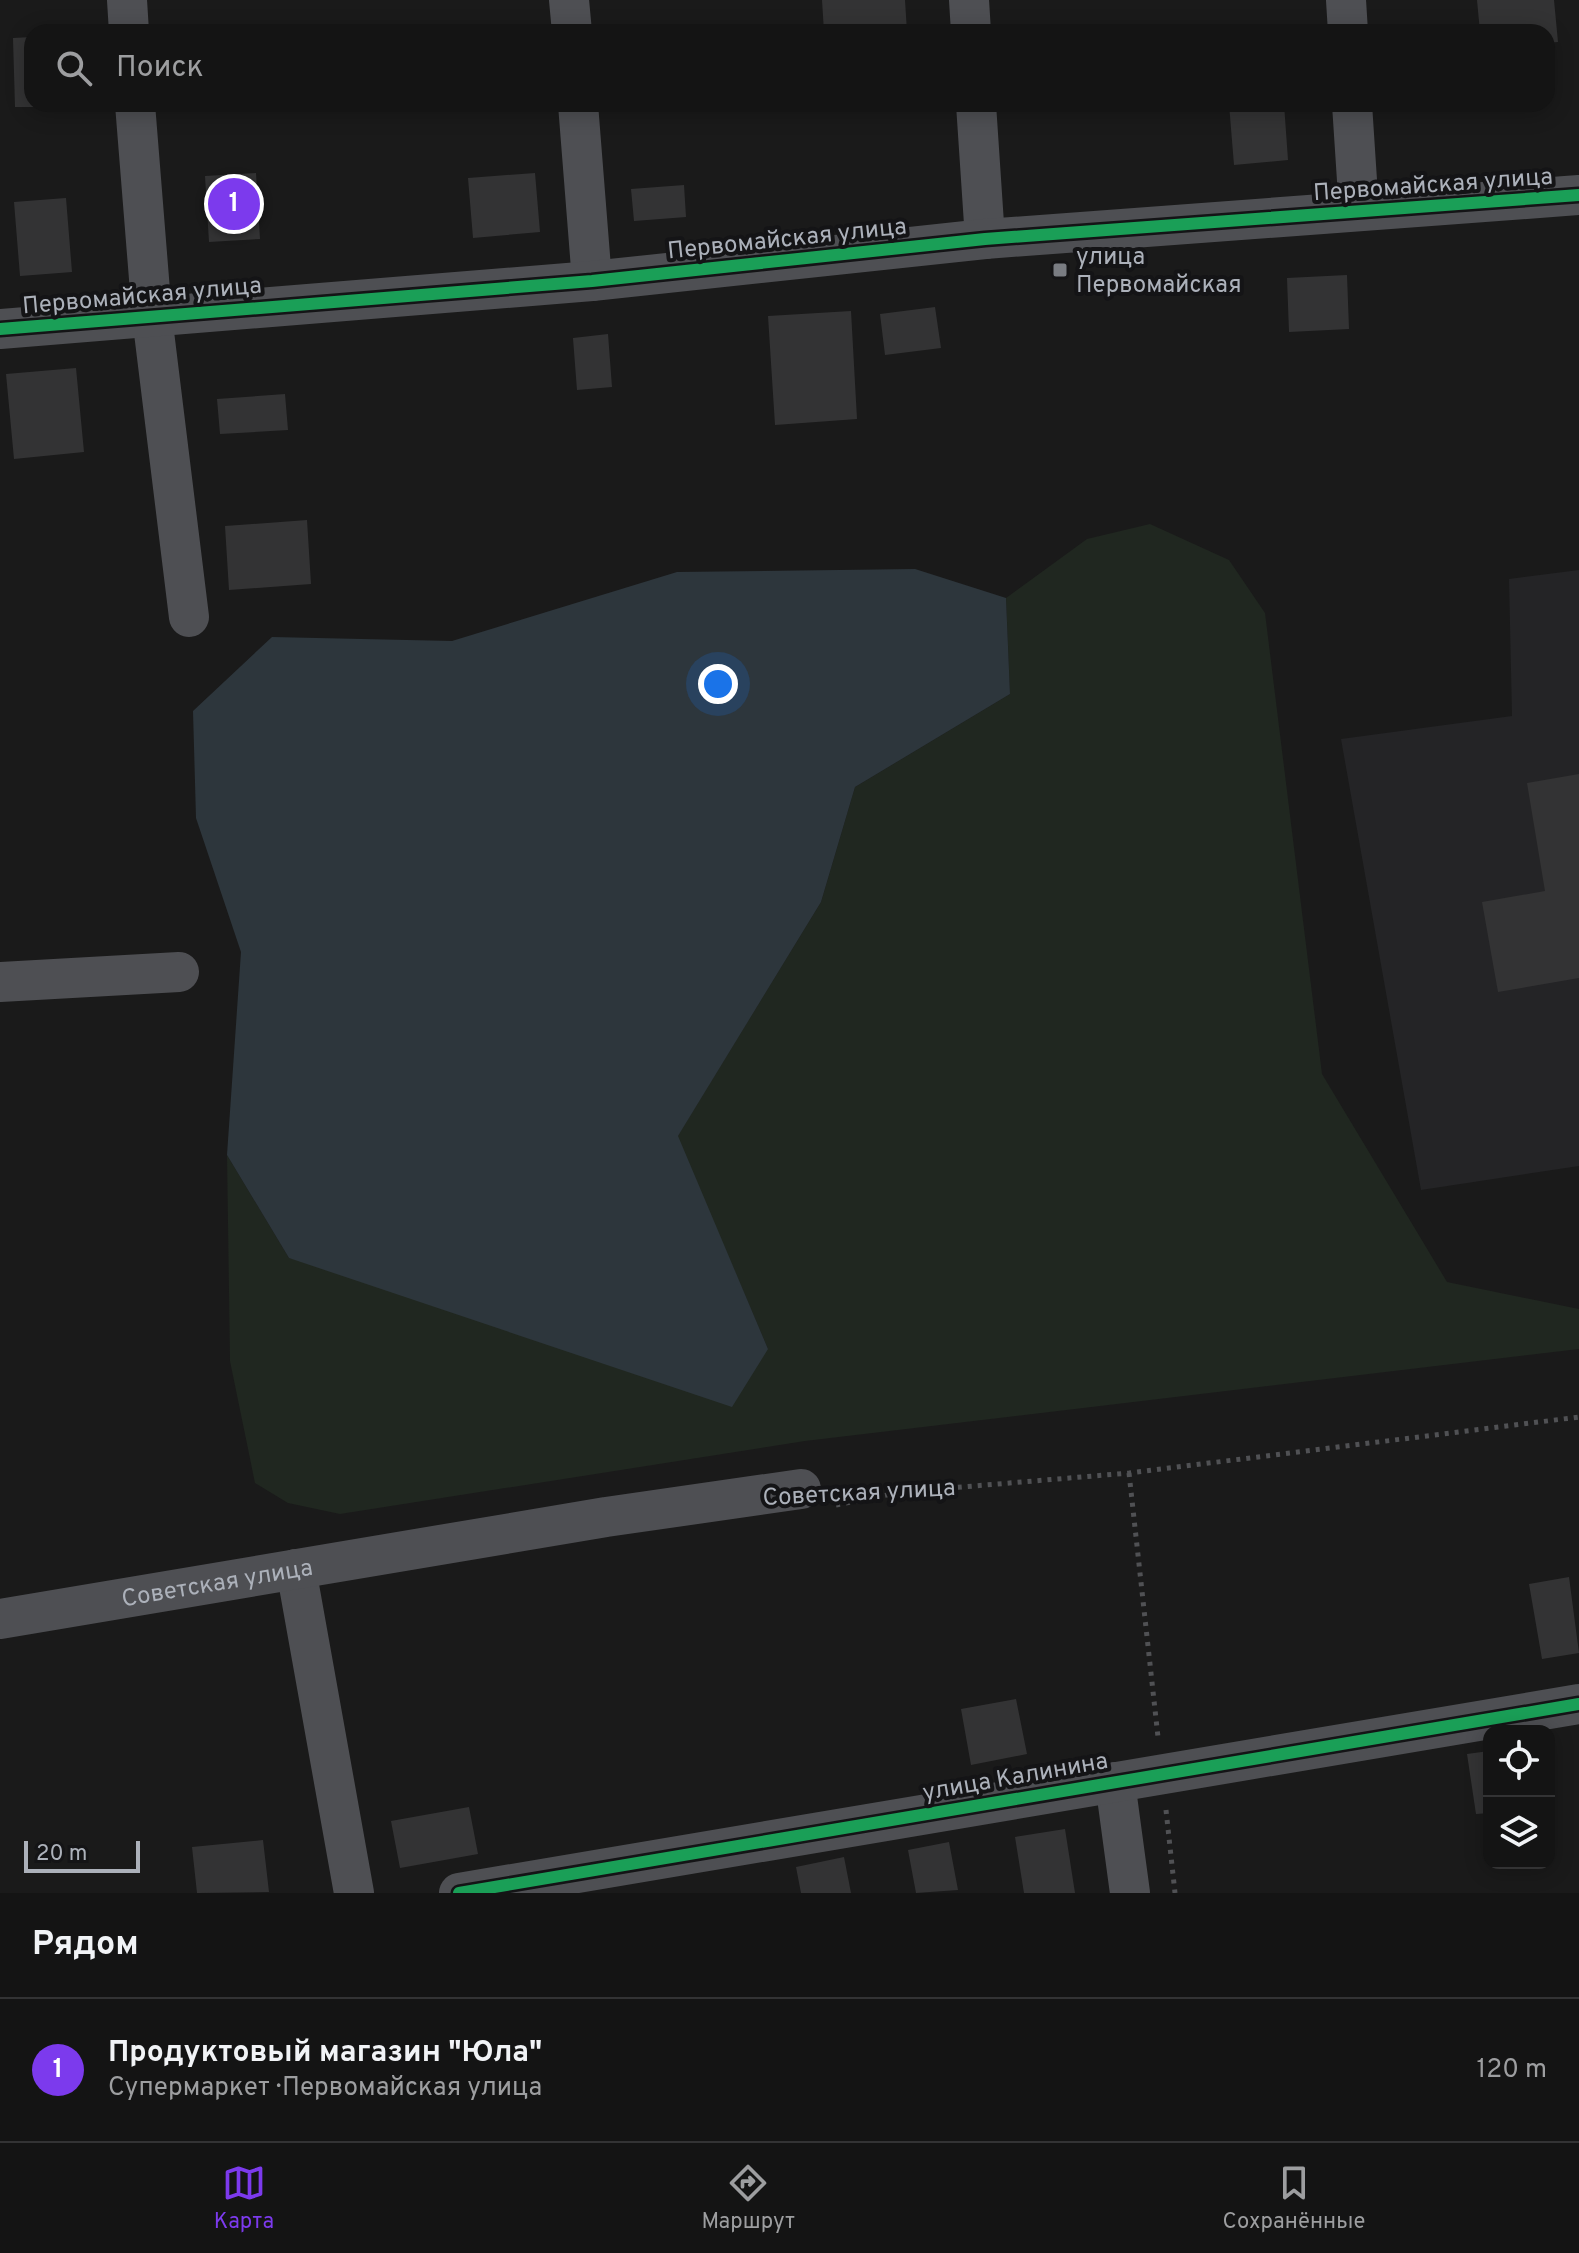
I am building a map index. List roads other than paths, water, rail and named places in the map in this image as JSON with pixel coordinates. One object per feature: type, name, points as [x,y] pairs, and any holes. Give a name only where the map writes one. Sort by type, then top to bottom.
[{"type":"street","points":[[127,0],[128,24]]},
{"type":"street","points":[[569,0],[571,24]]},
{"type":"street","points":[[969,0],[970,24]]},
{"type":"street","points":[[1346,0],[1348,24]]},
{"type":"street","points":[[136,112],[152,316],[189,617]]},
{"type":"street","points":[[579,112],[592,281]]},
{"type":"street","points":[[977,112],[985,239]]},
{"type":"street","points":[[1353,112],[1359,211]]},
{"type":"street","name":"Первомайская улица","points":[[0,329],[592,281],[985,239],[1579,195]]},
{"type":"street","points":[[0,982],[179,972]]},
{"type":"street","name":"Советская улица","points":[[0,1619],[801,1489]]},
{"type":"street","points":[[296,1569],[354,1893]]},
{"type":"street","name":"улица Калинина","points":[[459,1893],[1579,1704]]},
{"type":"street","points":[[1115,1782],[1130,1893]]},
{"type":"place","name":"Продуктовый магазин \"Юла\"","points":[[234,204]]},
{"type":"place","name":"улица Первомайская","points":[[1060,270]]}]
